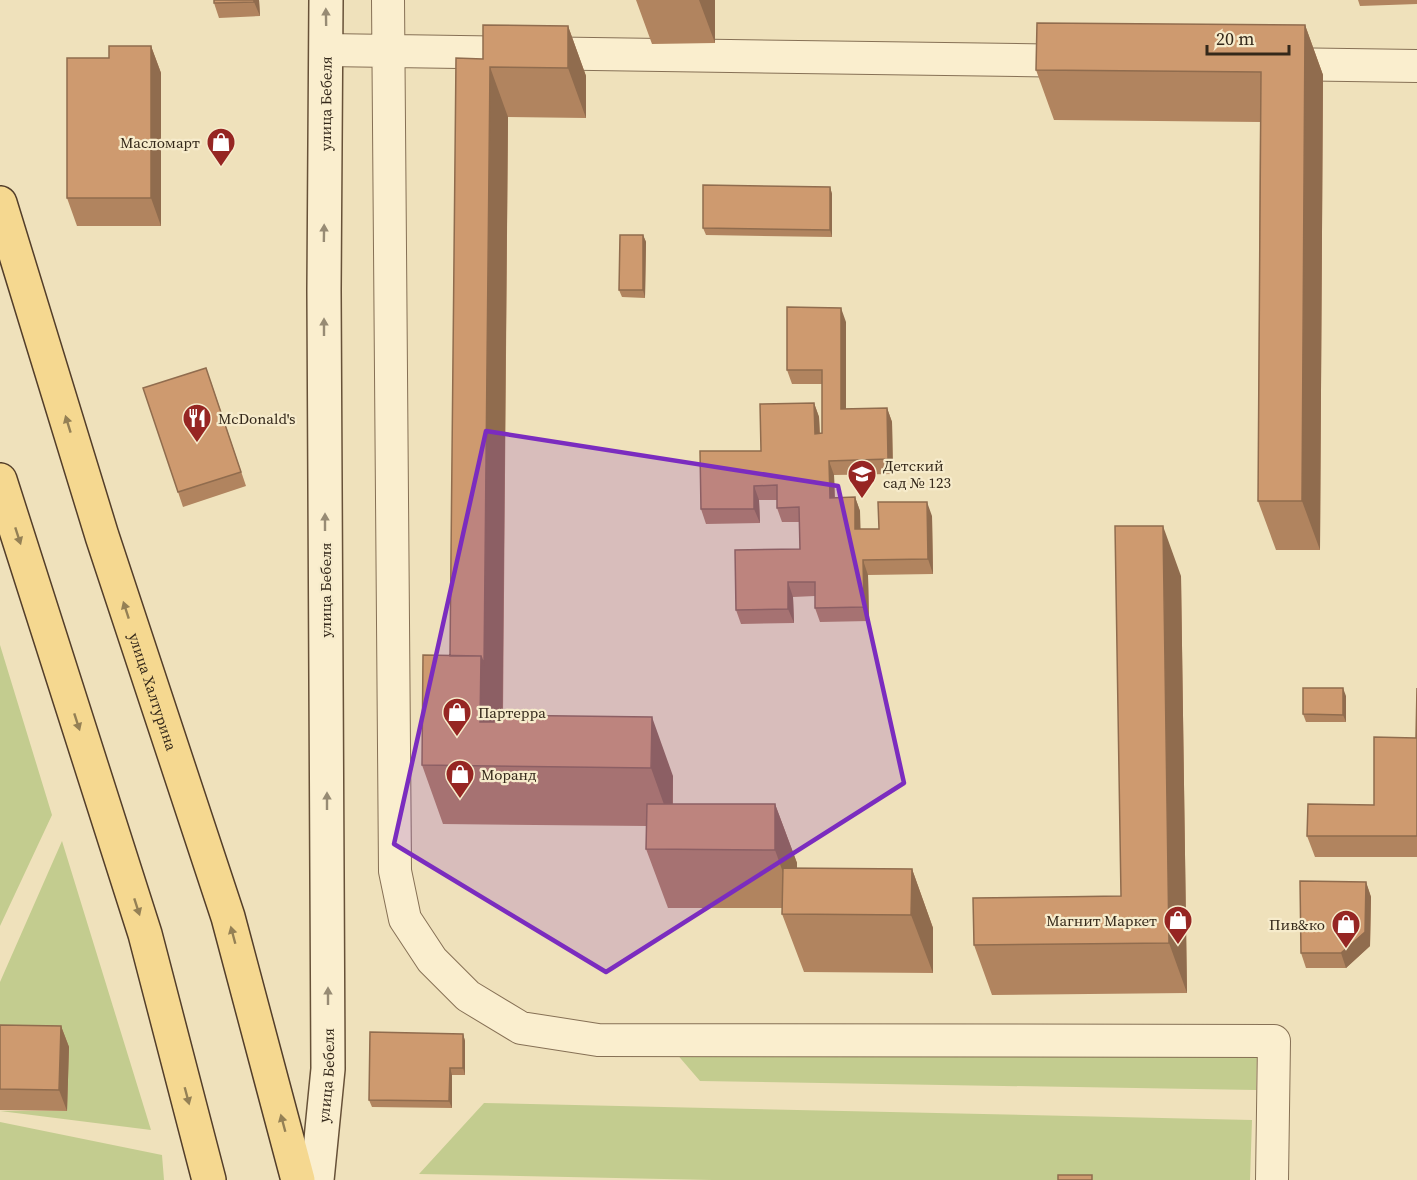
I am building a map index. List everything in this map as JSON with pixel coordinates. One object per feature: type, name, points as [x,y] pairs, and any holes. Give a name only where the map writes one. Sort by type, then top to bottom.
[{"type":"main road","name":"улица Бебеля","points":[[317,1180],[328,1069],[324,291],[326,0]]},
{"type":"main road","name":"улица Халтурина","points":[[0,203],[102,536],[228,917],[298,1180]]},
{"type":"main road","points":[[0,480],[145,934],[209,1180]]},
{"type":"street","points":[[388,0],[395,871],[405,919],[432,960],[468,996],[521,1028],[598,1040],[1274,1041],[1272,1180]]},
{"type":"street","points":[[326,50],[1102,61]]},
{"type":"street","points":[[1255,64],[1417,66]]},
{"type":"highlighted area","points":[[486,431],[838,486],[904,783],[606,972],[394,844]]},
{"type":"green space","points":[[0,645],[52,815],[0,926]]},
{"type":"green space","points":[[62,841],[151,1130],[0,1111],[67,1111],[0,1046],[0,982]]},
{"type":"green space","points":[[669,1045],[1257,1053],[1256,1090],[700,1081]]},
{"type":"green space","points":[[484,1103],[1252,1120],[1250,1180],[712,1180],[419,1174]]},
{"type":"green space","points":[[0,1122],[162,1155],[164,1180],[0,1180]]},
{"type":"building","points":[[214,0],[254,0],[254,2],[214,3]]},
{"type":"building","points":[[1037,23],[1305,25],[1302,501],[1258,501],[1261,72],[1036,70]]},
{"type":"building","points":[[483,25],[568,26],[568,68],[490,67],[484,665],[481,656],[450,656],[456,58],[483,59]]},
{"type":"building","points":[[109,46],[151,46],[151,198],[67,198],[67,58],[109,58]]},
{"type":"building","points":[[703,185],[830,187],[830,230],[703,228]]},
{"type":"building","points":[[620,235],[643,235],[643,290],[619,290]]},
{"type":"building","points":[[787,307],[841,308],[841,409],[887,408],[888,459],[829,461],[830,498],[855,497],[855,529],[879,529],[878,502],[927,502],[928,559],[863,560],[864,607],[815,608],[815,582],[788,582],[788,609],[736,610],[735,550],[800,549],[799,507],[777,508],[777,485],[754,486],[754,509],[701,509],[700,451],[761,451],[760,404],[814,403],[815,434],[822,433],[822,370],[787,370]]},
{"type":"building","name":"McDonald's","points":[[206,368],[241,472],[178,492],[143,388]]},
{"type":"building","points":[[1115,526],[1163,526],[1169,943],[974,945],[973,898],[1121,896]]},
{"type":"building","points":[[423,655],[481,656],[480,722],[494,722],[494,715],[652,717],[651,768],[422,765]]},
{"type":"building","points":[[1303,688],[1343,688],[1343,715],[1303,714]]},
{"type":"building","points":[[1417,688],[1417,836],[1307,836],[1308,804],[1374,805],[1374,737],[1416,738]]},
{"type":"building","points":[[647,804],[775,804],[775,850],[646,849]]},
{"type":"building","points":[[783,868],[912,869],[911,915],[782,914]]},
{"type":"building","points":[[1300,881],[1366,882],[1365,932],[1341,953],[1301,953]]},
{"type":"building","points":[[0,1025],[61,1026],[59,1090],[0,1089]]},
{"type":"building","points":[[370,1032],[463,1034],[463,1068],[450,1068],[449,1101],[369,1100]]},
{"type":"building","points":[[1058,1175],[1092,1175],[1092,1180],[1058,1180]]},
{"type":"place","name":"Масломарт","points":[[221,168]]},
{"type":"place","name":"McDonald's","points":[[197,444]]},
{"type":"place","name":"Детский сад № 123","points":[[862,500]]},
{"type":"place","name":"Партерра","points":[[457,738]]},
{"type":"place","name":"Моранд","points":[[460,800]]},
{"type":"place","name":"Магнит Маркет","points":[[1178,946]]},
{"type":"place","name":"Пив&ко","points":[[1346,950]]}]
